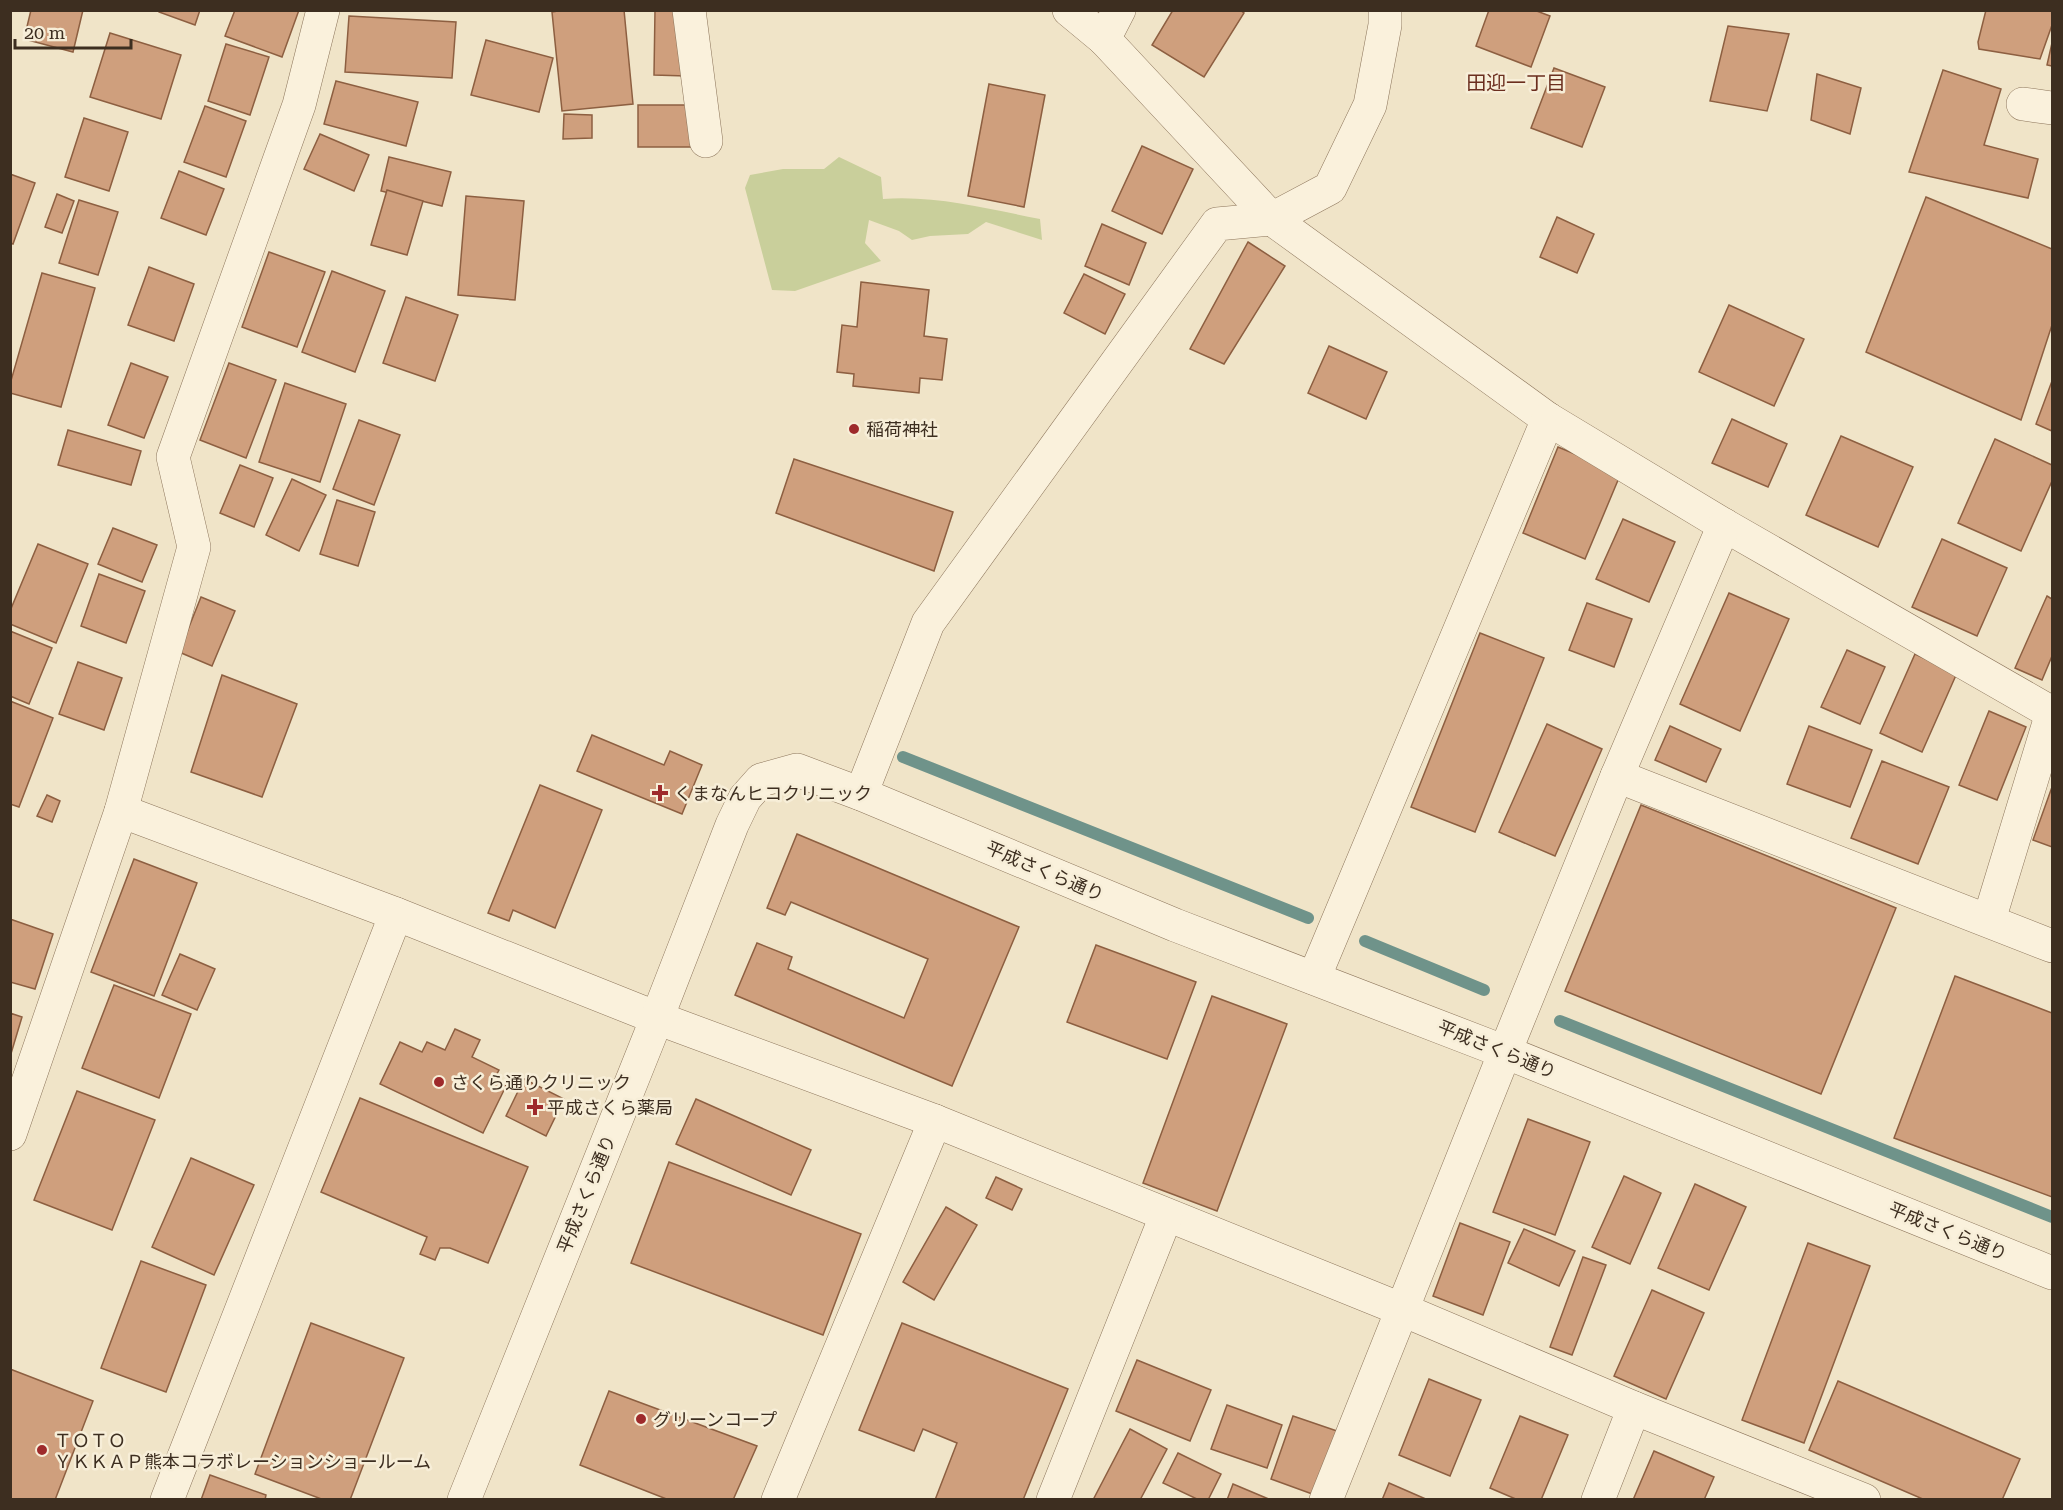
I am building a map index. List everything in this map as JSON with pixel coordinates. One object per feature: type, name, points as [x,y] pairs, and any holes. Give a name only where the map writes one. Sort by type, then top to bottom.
[{"type":"street","points":[[10,1134],[121,811],[194,547],[173,457],[299,105],[323,10]]},
{"type":"street","points":[[689,10],[706,141]]},
{"type":"street","points":[[1069,10],[1104,39],[1272,219],[1548,419],[1724,525],[2052,713],[1989,920]]},
{"type":"street","points":[[1104,39],[1119,10]]},
{"type":"street","points":[[861,794],[928,623],[1217,224],[1272,219],[1330,188],[1370,105],[1385,25],[1385,10]]},
{"type":"street","points":[[1314,978],[1548,419]]},
{"type":"street","points":[[1326,1500],[1617,776],[1724,525]]},
{"type":"street","name":"平成さくら通り","points":[[464,1500],[732,825],[745,798],[761,780],[797,770],[861,794],[1175,925],[1505,1052],[2052,1274]]},
{"type":"street","points":[[1617,776],[2052,946]]},
{"type":"street","points":[[121,811],[396,915],[657,1018],[935,1121],[1864,1500]]},
{"type":"street","points":[[167,1500],[396,915]]},
{"type":"street","points":[[778,1500],[935,1121]]},
{"type":"street","points":[[1053,1500],[1166,1216]]},
{"type":"street","points":[[1598,1500],[1634,1408]]},
{"type":"green space","points":[[839,157],[881,177],[883,199],[942,201],[1040,219],[1042,240],[986,222],[968,234],[930,236],[912,240],[899,231],[869,220],[865,243],[881,261],[795,291],[772,290],[745,188],[750,175],[783,169],[824,169]]},
{"type":"building","points":[[31,10],[83,10],[73,52],[24,39]]},
{"type":"building","points":[[159,10],[200,10],[195,25],[159,12]]},
{"type":"building","points":[[235,10],[299,10],[282,57],[225,36]]},
{"type":"building","points":[[624,10],[633,104],[562,111],[552,12]]},
{"type":"building","points":[[655,10],[681,10],[686,76],[654,75]]},
{"type":"building","points":[[1173,10],[1240,10],[1244,13],[1204,77],[1152,45]]},
{"type":"building","points":[[1489,10],[1534,10],[1550,16],[1531,67],[1476,46]]},
{"type":"building","points":[[1986,10],[2052,10],[2052,25],[2040,59],[1979,49],[1978,42]]},
{"type":"building","points":[[349,16],[456,22],[452,78],[345,72]]},
{"type":"building","points":[[1728,26],[1789,34],[1767,111],[1710,101]]},
{"type":"building","points":[[110,33],[181,55],[161,119],[90,97]]},
{"type":"building","points":[[486,40],[553,58],[539,112],[471,95]]},
{"type":"building","points":[[2052,43],[2052,66],[2047,65]]},
{"type":"building","points":[[226,44],[269,57],[250,115],[208,101]]},
{"type":"building","points":[[1554,68],[1605,87],[1582,147],[1531,128]]},
{"type":"building","points":[[1943,70],[2001,89],[1984,145],[2038,159],[2028,198],[1909,172]]},
{"type":"building","points":[[1817,74],[1861,88],[1850,134],[1811,120]]},
{"type":"building","points":[[336,81],[418,102],[406,146],[324,124]]},
{"type":"building","points":[[989,84],[1045,95],[1024,207],[968,196]]},
{"type":"building","points":[[638,105],[694,105],[694,147],[638,147]]},
{"type":"building","points":[[205,106],[246,121],[226,177],[184,162]]},
{"type":"building","points":[[564,114],[592,115],[592,138],[563,139]]},
{"type":"building","points":[[84,118],[128,132],[109,191],[65,177]]},
{"type":"building","points":[[320,134],[369,155],[354,191],[304,169]]},
{"type":"building","points":[[1142,146],[1193,169],[1162,234],[1112,211]]},
{"type":"building","points":[[389,157],[451,172],[442,206],[381,191]]},
{"type":"building","points":[[179,171],[224,189],[206,235],[161,218]]},
{"type":"building","points":[[10,174],[35,183],[13,244],[10,243]]},
{"type":"building","points":[[387,190],[423,201],[407,255],[371,245]]},
{"type":"building","points":[[57,194],[74,201],[62,233],[45,227]]},
{"type":"building","points":[[466,196],[524,201],[515,300],[458,295]]},
{"type":"building","points":[[1926,197],[2052,249],[2052,325],[2021,420],[1866,352]]},
{"type":"building","points":[[79,200],[118,212],[98,275],[59,263]]},
{"type":"building","points":[[1557,217],[1594,234],[1577,273],[1540,257]]},
{"type":"building","points":[[1102,224],[1146,243],[1129,285],[1085,266]]},
{"type":"building","points":[[1248,242],[1285,266],[1224,364],[1190,349]]},
{"type":"building","points":[[269,252],[325,272],[297,347],[242,327]]},
{"type":"building","points":[[149,267],[194,284],[174,341],[128,325]]},
{"type":"building","points":[[332,271],[385,291],[355,372],[302,352]]},
{"type":"building","points":[[42,273],[95,288],[61,407],[10,393],[10,384]]},
{"type":"building","points":[[1084,274],[1125,294],[1105,334],[1064,313]]},
{"type":"building","points":[[861,282],[929,290],[924,336],[947,339],[942,380],[920,378],[919,393],[853,386],[854,374],[837,372],[842,325],[857,327]]},
{"type":"building","points":[[406,297],[458,315],[435,381],[383,363]]},
{"type":"building","points":[[1729,305],[1804,339],[1774,406],[1699,372]]},
{"type":"building","points":[[1329,346],[1387,372],[1366,419],[1308,393]]},
{"type":"building","points":[[131,363],[168,377],[144,438],[108,425]]},
{"type":"building","points":[[229,363],[276,380],[246,458],[200,440]]},
{"type":"building","points":[[2052,381],[2052,431],[2036,424]]},
{"type":"building","points":[[285,383],[346,404],[320,482],[259,462]]},
{"type":"building","points":[[1732,419],[1787,444],[1768,487],[1712,463]]},
{"type":"building","points":[[359,420],[400,435],[374,505],[333,489]]},
{"type":"building","points":[[68,430],[141,451],[131,485],[58,465]]},
{"type":"building","points":[[1841,436],[1913,467],[1878,547],[1806,515]]},
{"type":"building","points":[[1995,439],[2052,465],[2052,481],[2021,551],[1958,523]]},
{"type":"building","points":[[1558,447],[1621,473],[1585,559],[1523,533]]},
{"type":"building","points":[[794,459],[953,512],[934,571],[776,513]]},
{"type":"building","points":[[240,465],[273,478],[254,527],[220,513]]},
{"type":"building","points":[[292,479],[326,495],[299,551],[266,535]]},
{"type":"building","points":[[337,500],[375,512],[358,566],[320,554]]},
{"type":"building","points":[[1623,519],[1675,542],[1649,602],[1596,579]]},
{"type":"building","points":[[113,528],[157,545],[142,582],[98,564]]},
{"type":"building","points":[[1942,539],[2007,568],[1977,636],[1912,607]]},
{"type":"building","points":[[38,544],[88,564],[56,643],[10,624],[10,611]]},
{"type":"building","points":[[99,574],[145,591],[126,643],[81,626]]},
{"type":"building","points":[[1729,593],[1789,619],[1740,731],[1680,704]]},
{"type":"building","points":[[2047,596],[2052,599],[2052,656],[2042,680],[2015,668]]},
{"type":"building","points":[[201,597],[235,611],[212,666],[179,652]]},
{"type":"building","points":[[1587,603],[1632,619],[1614,667],[1569,650]]},
{"type":"building","points":[[10,631],[52,648],[29,704],[10,696]]},
{"type":"building","points":[[1480,633],[1544,658],[1475,832],[1411,807]]},
{"type":"building","points":[[1847,650],[1885,667],[1860,724],[1821,707]]},
{"type":"building","points":[[1915,654],[1957,673],[1922,752],[1880,733]]},
{"type":"building","points":[[78,662],[122,678],[104,730],[59,714]]},
{"type":"building","points":[[222,675],[297,704],[262,797],[191,772]]},
{"type":"building","points":[[10,701],[53,718],[19,807],[10,804]]},
{"type":"building","points":[[1989,711],[2026,727],[1997,800],[1959,785]]},
{"type":"building","points":[[1547,724],[1602,749],[1555,856],[1499,832]]},
{"type":"building","points":[[1670,726],[1721,749],[1706,782],[1655,760]]},
{"type":"building","points":[[1809,726],[1872,750],[1850,807],[1787,784]]},
{"type":"building","name":"くまなんヒコクリニック","points":[[592,735],[664,765],[670,751],[702,765],[682,814],[577,771]]},
{"type":"building","points":[[1882,761],[1949,787],[1918,864],[1851,838]]},
{"type":"building","points":[[540,785],[602,810],[555,928],[513,910],[509,921],[488,913]]},
{"type":"building","points":[[2052,787],[2052,847],[2033,840]]},
{"type":"building","points":[[47,795],[60,801],[52,822],[37,816]]},
{"type":"building","points":[[1641,805],[1896,908],[1821,1094],[1565,991]]},
{"type":"building","points":[[797,834],[1019,927],[952,1086],[735,995],[757,943],[792,957],[788,969],[904,1018],[928,959],[791,902],[785,915],[767,908]]},
{"type":"building","points":[[134,859],[197,883],[154,996],[91,972]]},
{"type":"building","points":[[10,919],[53,934],[35,989],[10,982]]},
{"type":"building","points":[[1096,945],[1196,982],[1167,1059],[1067,1022]]},
{"type":"building","points":[[180,954],[215,969],[197,1010],[162,995]]},
{"type":"building","points":[[1955,976],[2052,1013],[2052,1197],[1894,1138]]},
{"type":"building","points":[[114,985],[191,1014],[159,1098],[82,1068]]},
{"type":"building","points":[[1212,996],[1287,1024],[1217,1211],[1143,1183]]},
{"type":"building","points":[[10,1013],[22,1017],[10,1057]]},
{"type":"building","name":"さくら通りクリニック","points":[[455,1029],[480,1040],[472,1057],[499,1070],[493,1081],[506,1086],[483,1133],[380,1084],[400,1042],[422,1052],[427,1042],[445,1050]]},
{"type":"building","name":"平成さくら薬局","points":[[524,1079],[564,1099],[546,1136],[506,1116]]},
{"type":"building","points":[[77,1091],[155,1120],[112,1230],[34,1200]]},
{"type":"building","points":[[360,1098],[528,1167],[488,1263],[450,1248],[440,1248],[435,1260],[420,1254],[427,1237],[321,1192]]},
{"type":"building","points":[[696,1099],[811,1150],[791,1195],[676,1144]]},
{"type":"building","points":[[1528,1119],[1590,1142],[1555,1235],[1493,1212]]},
{"type":"building","points":[[191,1158],[254,1185],[214,1275],[152,1247]]},
{"type":"building","points":[[669,1162],[861,1234],[823,1335],[631,1263]]},
{"type":"building","points":[[1624,1176],[1661,1193],[1630,1264],[1592,1247]]},
{"type":"building","points":[[996,1177],[1022,1189],[1012,1210],[986,1198]]},
{"type":"building","points":[[1695,1184],[1746,1207],[1709,1290],[1658,1268]]},
{"type":"building","points":[[946,1207],[977,1225],[934,1300],[903,1282]]},
{"type":"building","points":[[1460,1223],[1510,1242],[1483,1315],[1433,1296]]},
{"type":"building","points":[[1524,1229],[1575,1251],[1559,1286],[1508,1263]]},
{"type":"building","points":[[1808,1243],[1870,1266],[1804,1443],[1742,1420]]},
{"type":"building","points":[[1583,1257],[1606,1265],[1572,1355],[1550,1347]]},
{"type":"building","points":[[141,1261],[206,1285],[166,1392],[101,1368]]},
{"type":"building","points":[[1652,1290],[1704,1313],[1666,1399],[1614,1376]]},
{"type":"building","points":[[311,1323],[404,1358],[350,1500],[324,1500],[255,1474]]},
{"type":"building","points":[[902,1323],[1068,1389],[1023,1500],[935,1500],[957,1443],[923,1429],[914,1451],[859,1430]]},
{"type":"building","points":[[1137,1360],[1211,1390],[1190,1441],[1116,1411]]},
{"type":"building","name":"ＴＯＴＯ ＹＫＫＡＰ熊本コラボレーションショールーム","points":[[10,1369],[93,1401],[55,1500],[10,1500]]},
{"type":"building","points":[[1429,1379],[1481,1400],[1450,1476],[1399,1455]]},
{"type":"building","points":[[1838,1381],[2020,1459],[2002,1500],[1925,1500],[1809,1450]]},
{"type":"building","name":"グリーンコープ","points":[[609,1391],[757,1446],[733,1500],[669,1500],[580,1465]]},
{"type":"building","points":[[1227,1405],[1282,1425],[1267,1468],[1211,1449]]},
{"type":"building","points":[[1293,1416],[1337,1431],[1315,1495],[1271,1479]]},
{"type":"building","points":[[1520,1416],[1568,1435],[1541,1500],[1518,1500],[1490,1488]]},
{"type":"building","points":[[1130,1429],[1167,1449],[1140,1500],[1093,1500]]},
{"type":"building","points":[[1654,1451],[1714,1477],[1704,1500],[1633,1500]]},
{"type":"building","points":[[1178,1453],[1221,1474],[1208,1500],[1199,1500],[1163,1483]]},
{"type":"building","points":[[210,1475],[266,1495],[265,1500],[201,1500]]},
{"type":"building","points":[[1389,1483],[1428,1500],[1382,1500]]},
{"type":"building","points":[[1233,1484],[1271,1500],[1227,1500]]},
{"type":"waterway","points":[[903,757],[1308,918]]},
{"type":"waterway","points":[[1365,941],[1484,990]]},
{"type":"waterway","points":[[1560,1021],[2052,1217]]},
{"type":"place","name":"稲荷神社","points":[[854,429]]},
{"type":"place","name":"くまなんヒコクリニック","points":[[660,793]]},
{"type":"place","name":"さくら通りクリニック","points":[[439,1082]]},
{"type":"place","name":"平成さくら薬局","points":[[535,1107]]},
{"type":"place","name":"グリーンコープ","points":[[641,1419]]},
{"type":"place","name":"ＴＯＴＯ ＹＫＫＡＰ熊本コラボレーションショールーム","points":[[42,1450]]},
{"type":"district","name":"田迎一丁目","points":[[1516,83]]}]
